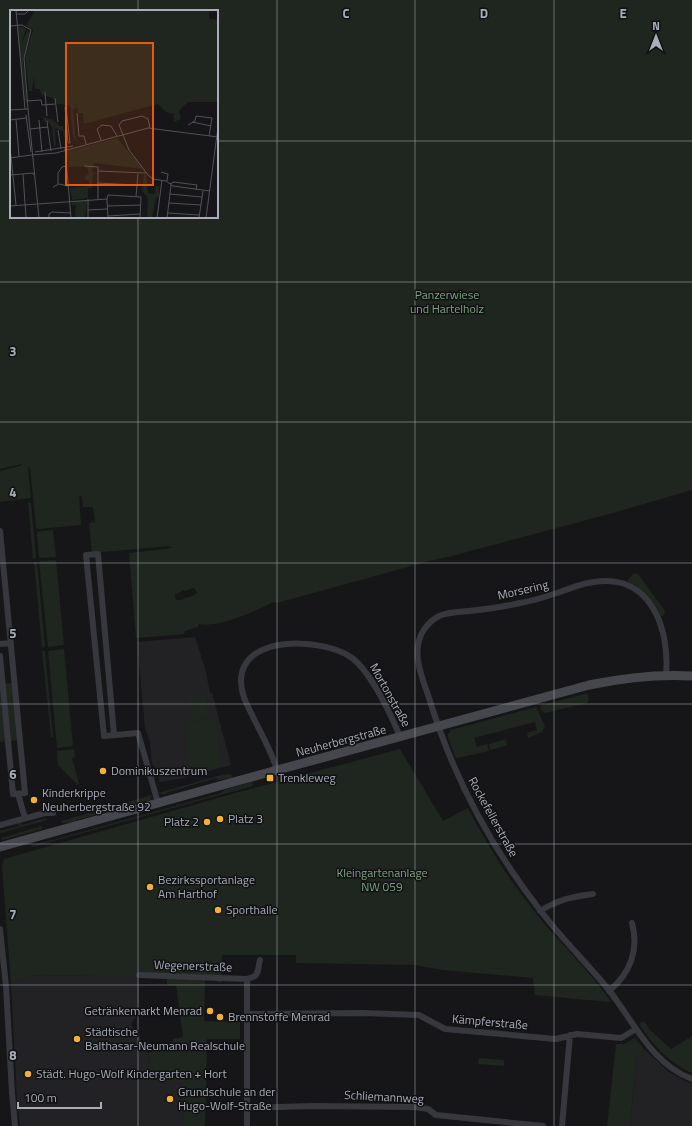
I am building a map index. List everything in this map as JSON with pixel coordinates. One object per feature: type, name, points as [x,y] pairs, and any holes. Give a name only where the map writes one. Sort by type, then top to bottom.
[{"type":"main road","name":"Neuherbergstraße","points":[[0,847],[277,770],[606,682],[641,676],[692,676]]},
{"type":"street","points":[[0,531],[1,555],[25,794],[14,794],[0,656]]},
{"type":"street","points":[[114,735],[98,554],[86,555],[104,736],[138,733],[158,803]]},
{"type":"street","name":"Morsering","points":[[438,727],[422,677],[417,650],[420,639],[426,627],[439,616],[450,613],[505,607],[593,582],[602,581],[623,584],[640,592],[656,611],[665,642],[666,675]]},
{"type":"street","points":[[0,644],[11,643]]},
{"type":"street","points":[[94,644],[106,643]]},
{"type":"street","name":"Mortonstraße","points":[[277,770],[271,751],[245,702],[241,682],[242,674],[248,661],[261,652],[280,645],[295,643],[322,645],[334,648],[352,657],[366,672],[394,722],[400,737]]},
{"type":"street","points":[[6,713],[17,711]]},
{"type":"street","name":"Rockefellerstraße","points":[[438,727],[452,762],[479,819],[499,854],[540,910],[609,991],[651,1048],[678,1072],[692,1079]]},
{"type":"street","points":[[9,747],[21,746]]},
{"type":"street","points":[[18,794],[25,818]]},
{"type":"street","points":[[0,825],[45,813],[53,813]]},
{"type":"street","points":[[540,910],[555,902],[568,898],[593,894]]},
{"type":"street","points":[[609,991],[622,978],[632,961],[635,945],[635,932],[632,923]]},
{"type":"street","points":[[0,929],[15,1126]]},
{"type":"street","points":[[247,1126],[247,979],[254,977],[257,974],[260,960]]},
{"type":"street","name":"Wegenerstraße","points":[[139,975],[247,979]]},
{"type":"street","name":"Kämpferstraße","points":[[247,1014],[363,1013],[419,1015],[445,1029],[556,1039],[577,1034],[621,1038],[630,1034],[636,1029]]},
{"type":"street","points":[[562,1126],[570,1035]]},
{"type":"street","name":"Schliemannweg","points":[[246,1108],[313,1106],[415,1107],[428,1109],[436,1115],[543,1126]]},
{"type":"shaded area","points":[[195,637],[205,668],[210,693],[212,693],[231,765],[184,778],[160,782],[155,767],[152,764],[150,742],[145,728],[137,642]]},
{"type":"shaded area","name":"Städtische Balthasar-Neumann Realschule","points":[[37,975],[139,976],[139,1013],[131,1024],[148,1053],[156,1082],[182,1082],[183,1126],[20,1126],[17,1099],[11,984]]},
{"type":"shaded area","points":[[644,1049],[669,1072],[685,1081],[692,1083],[692,1126],[630,1126],[637,1056],[641,1056]]},
{"type":"green space","name":"Panzerwiese und Hartelholz","points":[[0,0],[692,0],[692,490],[613,513],[277,603],[273,602],[247,614],[216,624],[199,624],[198,627],[185,631],[184,634],[136,638],[129,553],[173,548],[169,546],[92,553],[89,523],[95,522],[93,507],[83,507],[82,497],[79,495],[81,525],[36,528],[30,468],[28,467],[31,498],[0,502],[0,471],[22,464],[0,469]],"holes":[[[195,589],[197,593],[195,595],[176,600],[175,595],[182,590]]]},
{"type":"green space","points":[[28,502],[31,503],[36,558],[33,559]]},
{"type":"green space","points":[[53,530],[56,557],[41,558],[39,557],[37,532]]},
{"type":"green space","points":[[56,560],[64,645],[48,647],[39,562]]},
{"type":"green space","points":[[34,562],[37,562],[45,646],[42,648]]},
{"type":"green space","points":[[636,573],[665,611],[663,616],[661,616],[655,604],[647,595],[638,587],[627,581],[633,574]]},
{"type":"green space","points":[[64,649],[73,746],[57,748],[48,651]]},
{"type":"green space","points":[[42,651],[45,651],[53,737],[51,737]]},
{"type":"green space","points":[[13,683],[18,740],[0,742],[0,684]]},
{"type":"green space","points":[[587,693],[589,700],[587,703],[545,713],[541,710],[540,706]]},
{"type":"green space","points":[[206,695],[208,718],[191,719],[189,696]]},
{"type":"green space","points":[[536,707],[545,726],[542,732],[528,738],[527,733],[537,730],[535,722],[474,738],[477,747],[487,744],[489,751],[457,758],[455,757],[448,737],[451,730]]},
{"type":"green space","points":[[216,719],[221,767],[191,769],[186,722]]},
{"type":"green space","points":[[506,739],[507,745],[490,750],[489,744]]},
{"type":"green space","points":[[74,749],[75,757],[72,758],[78,785],[58,765],[57,751]]},
{"type":"green space","name":"Kleingartenanlage NW 059","points":[[400,749],[443,821],[468,808],[493,853],[522,896],[594,980],[610,1000],[609,1002],[535,995],[533,978],[442,970],[415,965],[296,963],[296,955],[222,955],[221,983],[205,978],[204,1021],[240,1022],[240,1039],[207,1039],[205,1126],[183,1126],[182,1082],[156,1083],[148,1053],[173,1042],[173,1039],[183,1037],[176,985],[167,985],[167,977],[37,975],[11,984],[2,866],[4,859],[239,792]]},
{"type":"green space","points":[[231,774],[232,778],[218,780],[216,778],[166,793],[165,795],[158,793],[221,775]]},
{"type":"green space","points":[[252,782],[253,786],[32,847],[31,846],[221,793],[224,790]]},
{"type":"green space","points":[[152,795],[148,802],[145,801],[76,820],[75,822],[62,823],[61,821]]},
{"type":"green space","points":[[46,818],[47,820],[0,833],[0,831],[19,826],[18,822],[21,822],[22,825]]},
{"type":"green space","points":[[41,826],[42,829],[2,840],[1,838]]},
{"type":"green space","points":[[644,1021],[650,1030],[671,1049],[692,1036],[692,1073],[676,1064],[662,1053],[639,1024]]},
{"type":"green space","points":[[635,1038],[644,1049],[641,1056],[637,1056],[630,1126],[607,1126],[616,1044],[624,1044]]},
{"type":"green space","points":[[479,1058],[504,1060],[504,1066],[478,1064]]},
{"type":"place","name":"Dominikuszentrum","points":[[103,771]]},
{"type":"place","name":"Trenkleweg","points":[[270,778]]},
{"type":"place","name":"Kinderkrippe Neuherbergstraße 92","points":[[34,800]]},
{"type":"place","name":"Platz 3","points":[[220,819]]},
{"type":"place","name":"Platz 2","points":[[207,822]]},
{"type":"place","name":"Bezirkssportanlage Am Harthof","points":[[150,887]]},
{"type":"place","name":"Sporthalle","points":[[218,910]]},
{"type":"place","name":"Getränkemarkt Menrad","points":[[210,1011]]},
{"type":"place","name":"Brennstoffe Menrad","points":[[220,1017]]},
{"type":"place","name":"Städtische Balthasar-Neumann Realschule","points":[[77,1039]]},
{"type":"place","name":"Städt. Hugo-Wolf Kindergarten + Hort","points":[[28,1074]]},
{"type":"place","name":"Grundschule an der Hugo-Wolf-Straße","points":[[170,1099]]}]
